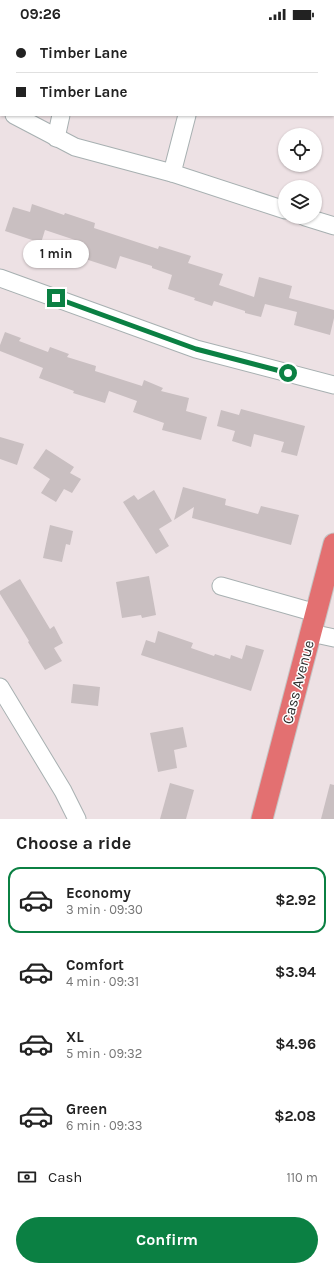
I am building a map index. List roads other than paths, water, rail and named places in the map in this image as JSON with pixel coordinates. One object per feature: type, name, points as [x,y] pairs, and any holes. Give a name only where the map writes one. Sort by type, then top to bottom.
[{"type":"main road","name":"Cass Avenue","points":[[262,819],[334,544]]},
{"type":"street","points":[[16,116],[75,147],[172,174],[278,208]]},
{"type":"street","points":[[56,138],[61,116]]},
{"type":"street","points":[[172,174],[187,116]]},
{"type":"street","points":[[322,222],[334,226]]},
{"type":"street","points":[[0,278],[196,349],[334,385]]},
{"type":"street","points":[[221,586],[316,613]]},
{"type":"street","points":[[311,633],[334,638]]},
{"type":"street","points":[[0,687],[63,791],[77,819]]}]
